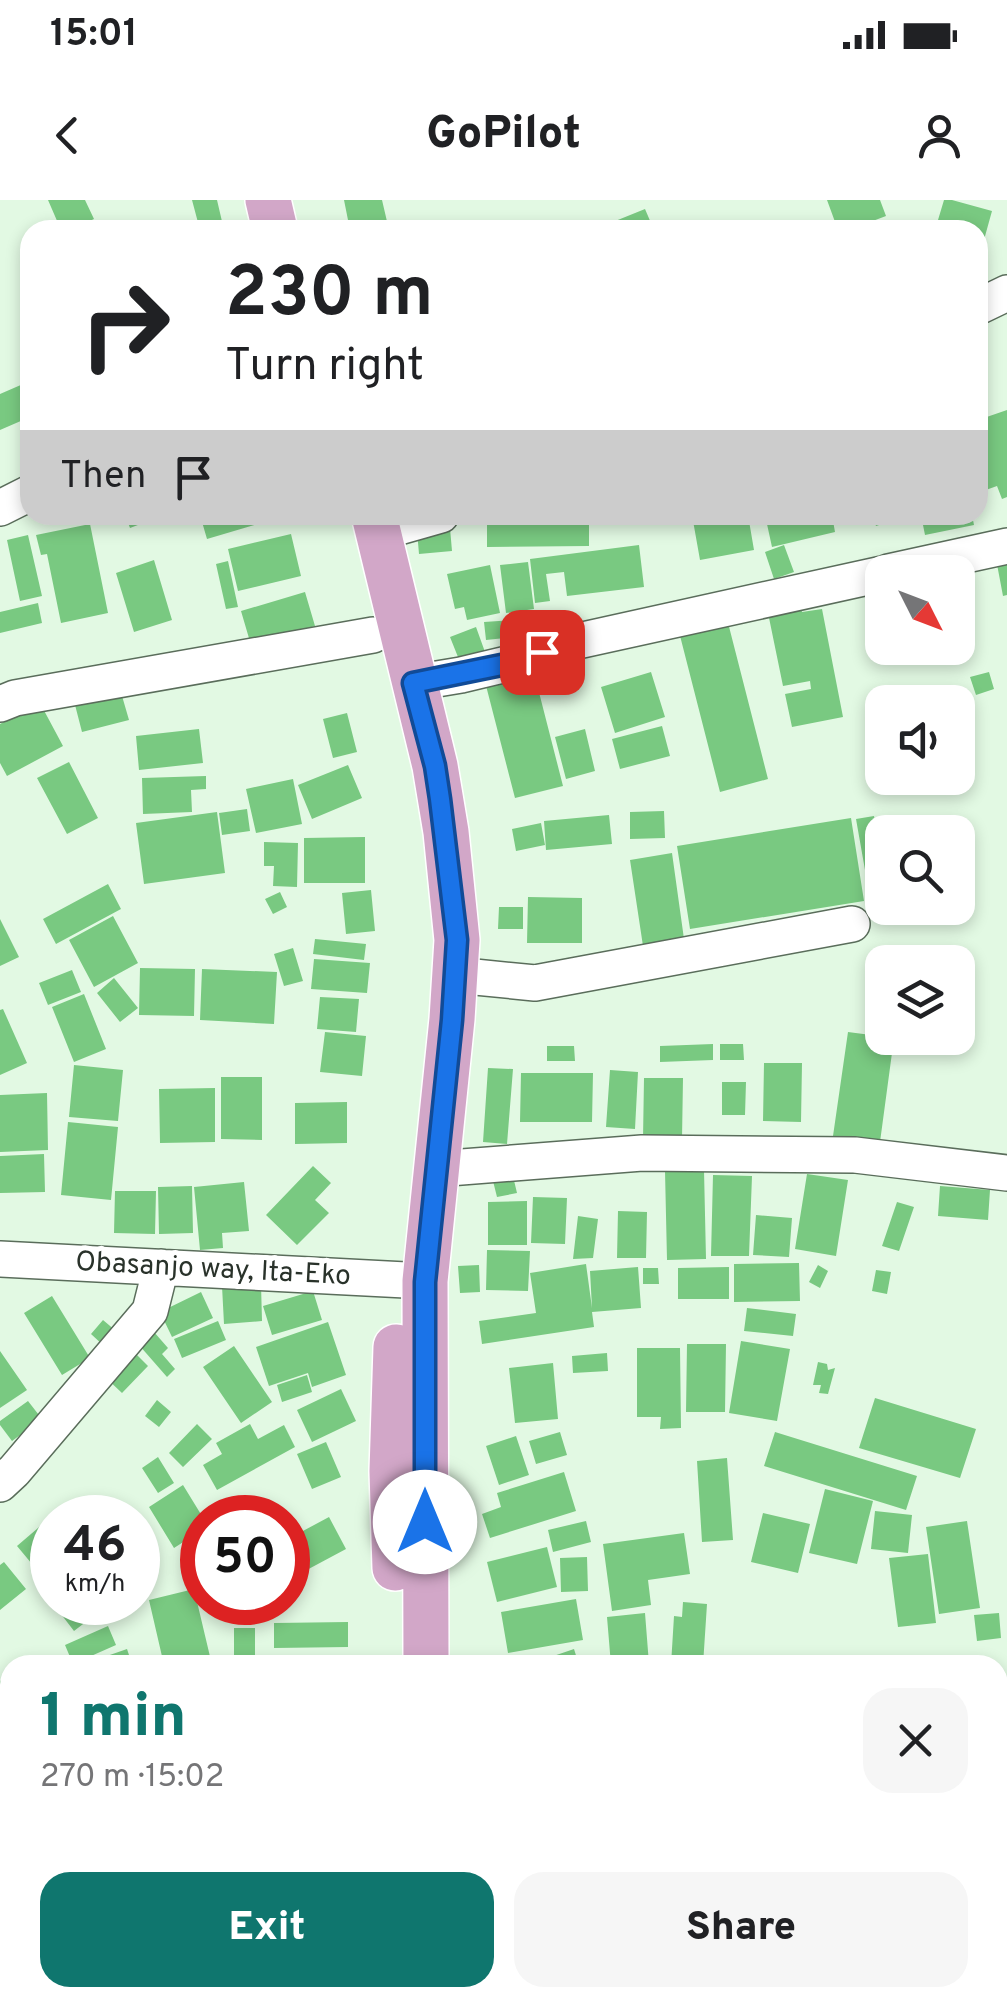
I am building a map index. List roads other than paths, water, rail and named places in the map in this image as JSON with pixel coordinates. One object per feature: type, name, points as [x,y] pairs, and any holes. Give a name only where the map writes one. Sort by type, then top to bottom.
[{"type":"main road","points":[[365,525],[374,635],[416,825],[426,935],[424,1016],[402,1216],[413,1282],[426,1655]]},
{"type":"main road","points":[[366,525],[435,766],[457,940],[436,1169],[413,1282],[392,1471],[397,1655]]},
{"type":"street","points":[[966,555],[1007,546]]},
{"type":"street","points":[[413,683],[516,662],[569,643],[865,577]]},
{"type":"street","points":[[0,704],[15,698],[374,635]]},
{"type":"street","points":[[454,975],[535,984],[852,924]]},
{"type":"street","points":[[436,1169],[642,1153],[856,1154],[1007,1173]]},
{"type":"street","name":"Obasanjo way, Ita-Eko","points":[[0,1259],[413,1282]]},
{"type":"street","points":[[0,1484],[150,1311],[161,1267]]}]
